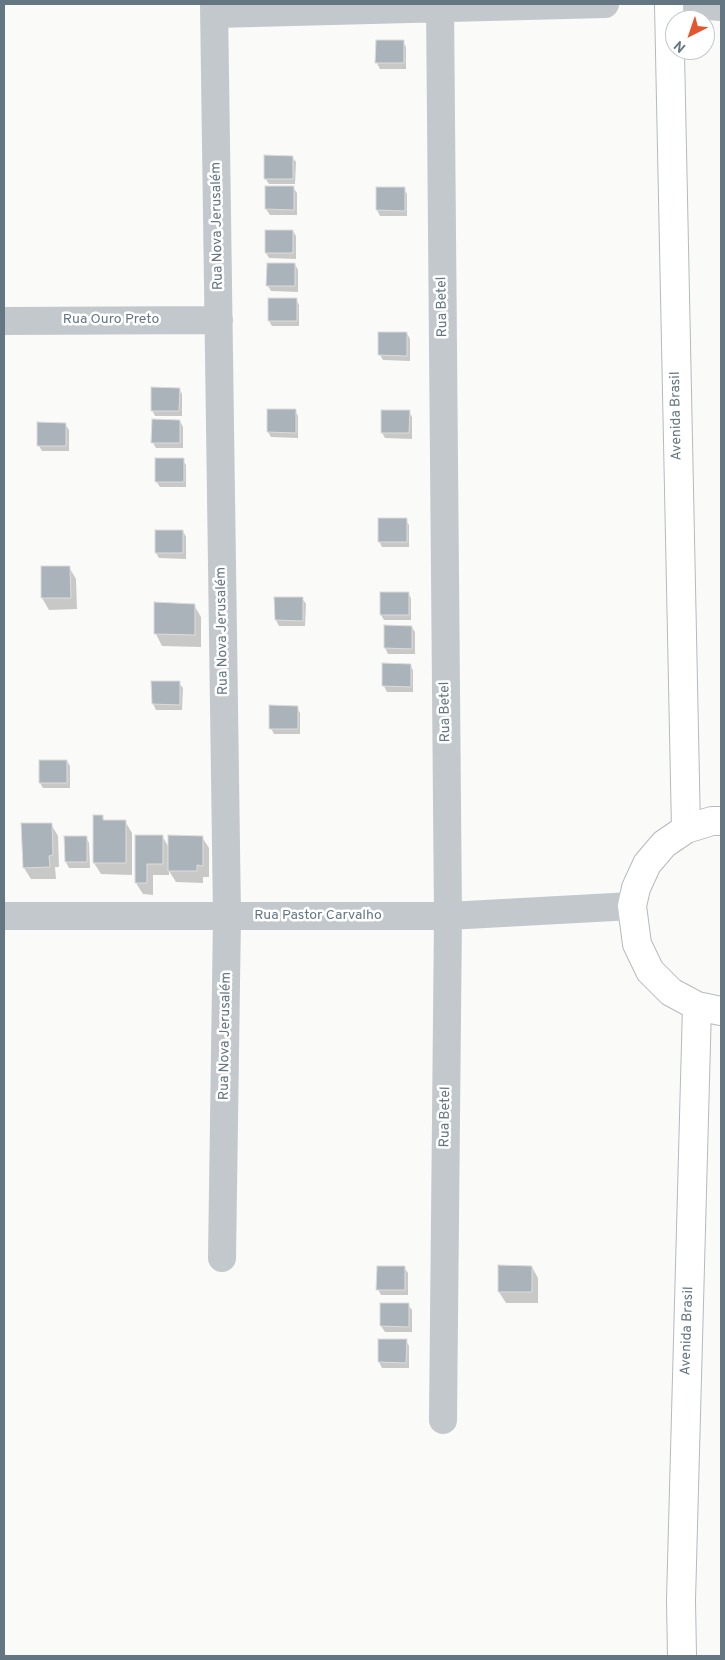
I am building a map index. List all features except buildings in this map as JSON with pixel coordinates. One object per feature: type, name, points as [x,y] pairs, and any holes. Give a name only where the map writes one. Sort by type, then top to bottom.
[{"type":"main road","name":"Avenida Brasil","points":[[669,4],[686,829]]},
{"type":"main road","points":[[709,1008],[671,992],[650,971],[637,944],[632,906],[636,888],[648,864],[664,844],[686,829],[712,821],[721,821]]},
{"type":"main road","name":"Avenida Brasil","points":[[682,1656],[681,1600],[709,1008]]},
{"type":"street","points":[[214,9],[604,4]]},
{"type":"street","points":[[686,4],[721,7]]},
{"type":"street","name":"Rua Betel","points":[[440,6],[448,916],[443,1420]]},
{"type":"street","name":"Rua Nova Jerusalém","points":[[214,9],[227,916],[222,1258]]},
{"type":"street","name":"Rua Ouro Preto","points":[[4,320],[219,320]]},
{"type":"street","name":"Rua Pastor Carvalho","points":[[4,916],[448,916],[632,906]]}]
